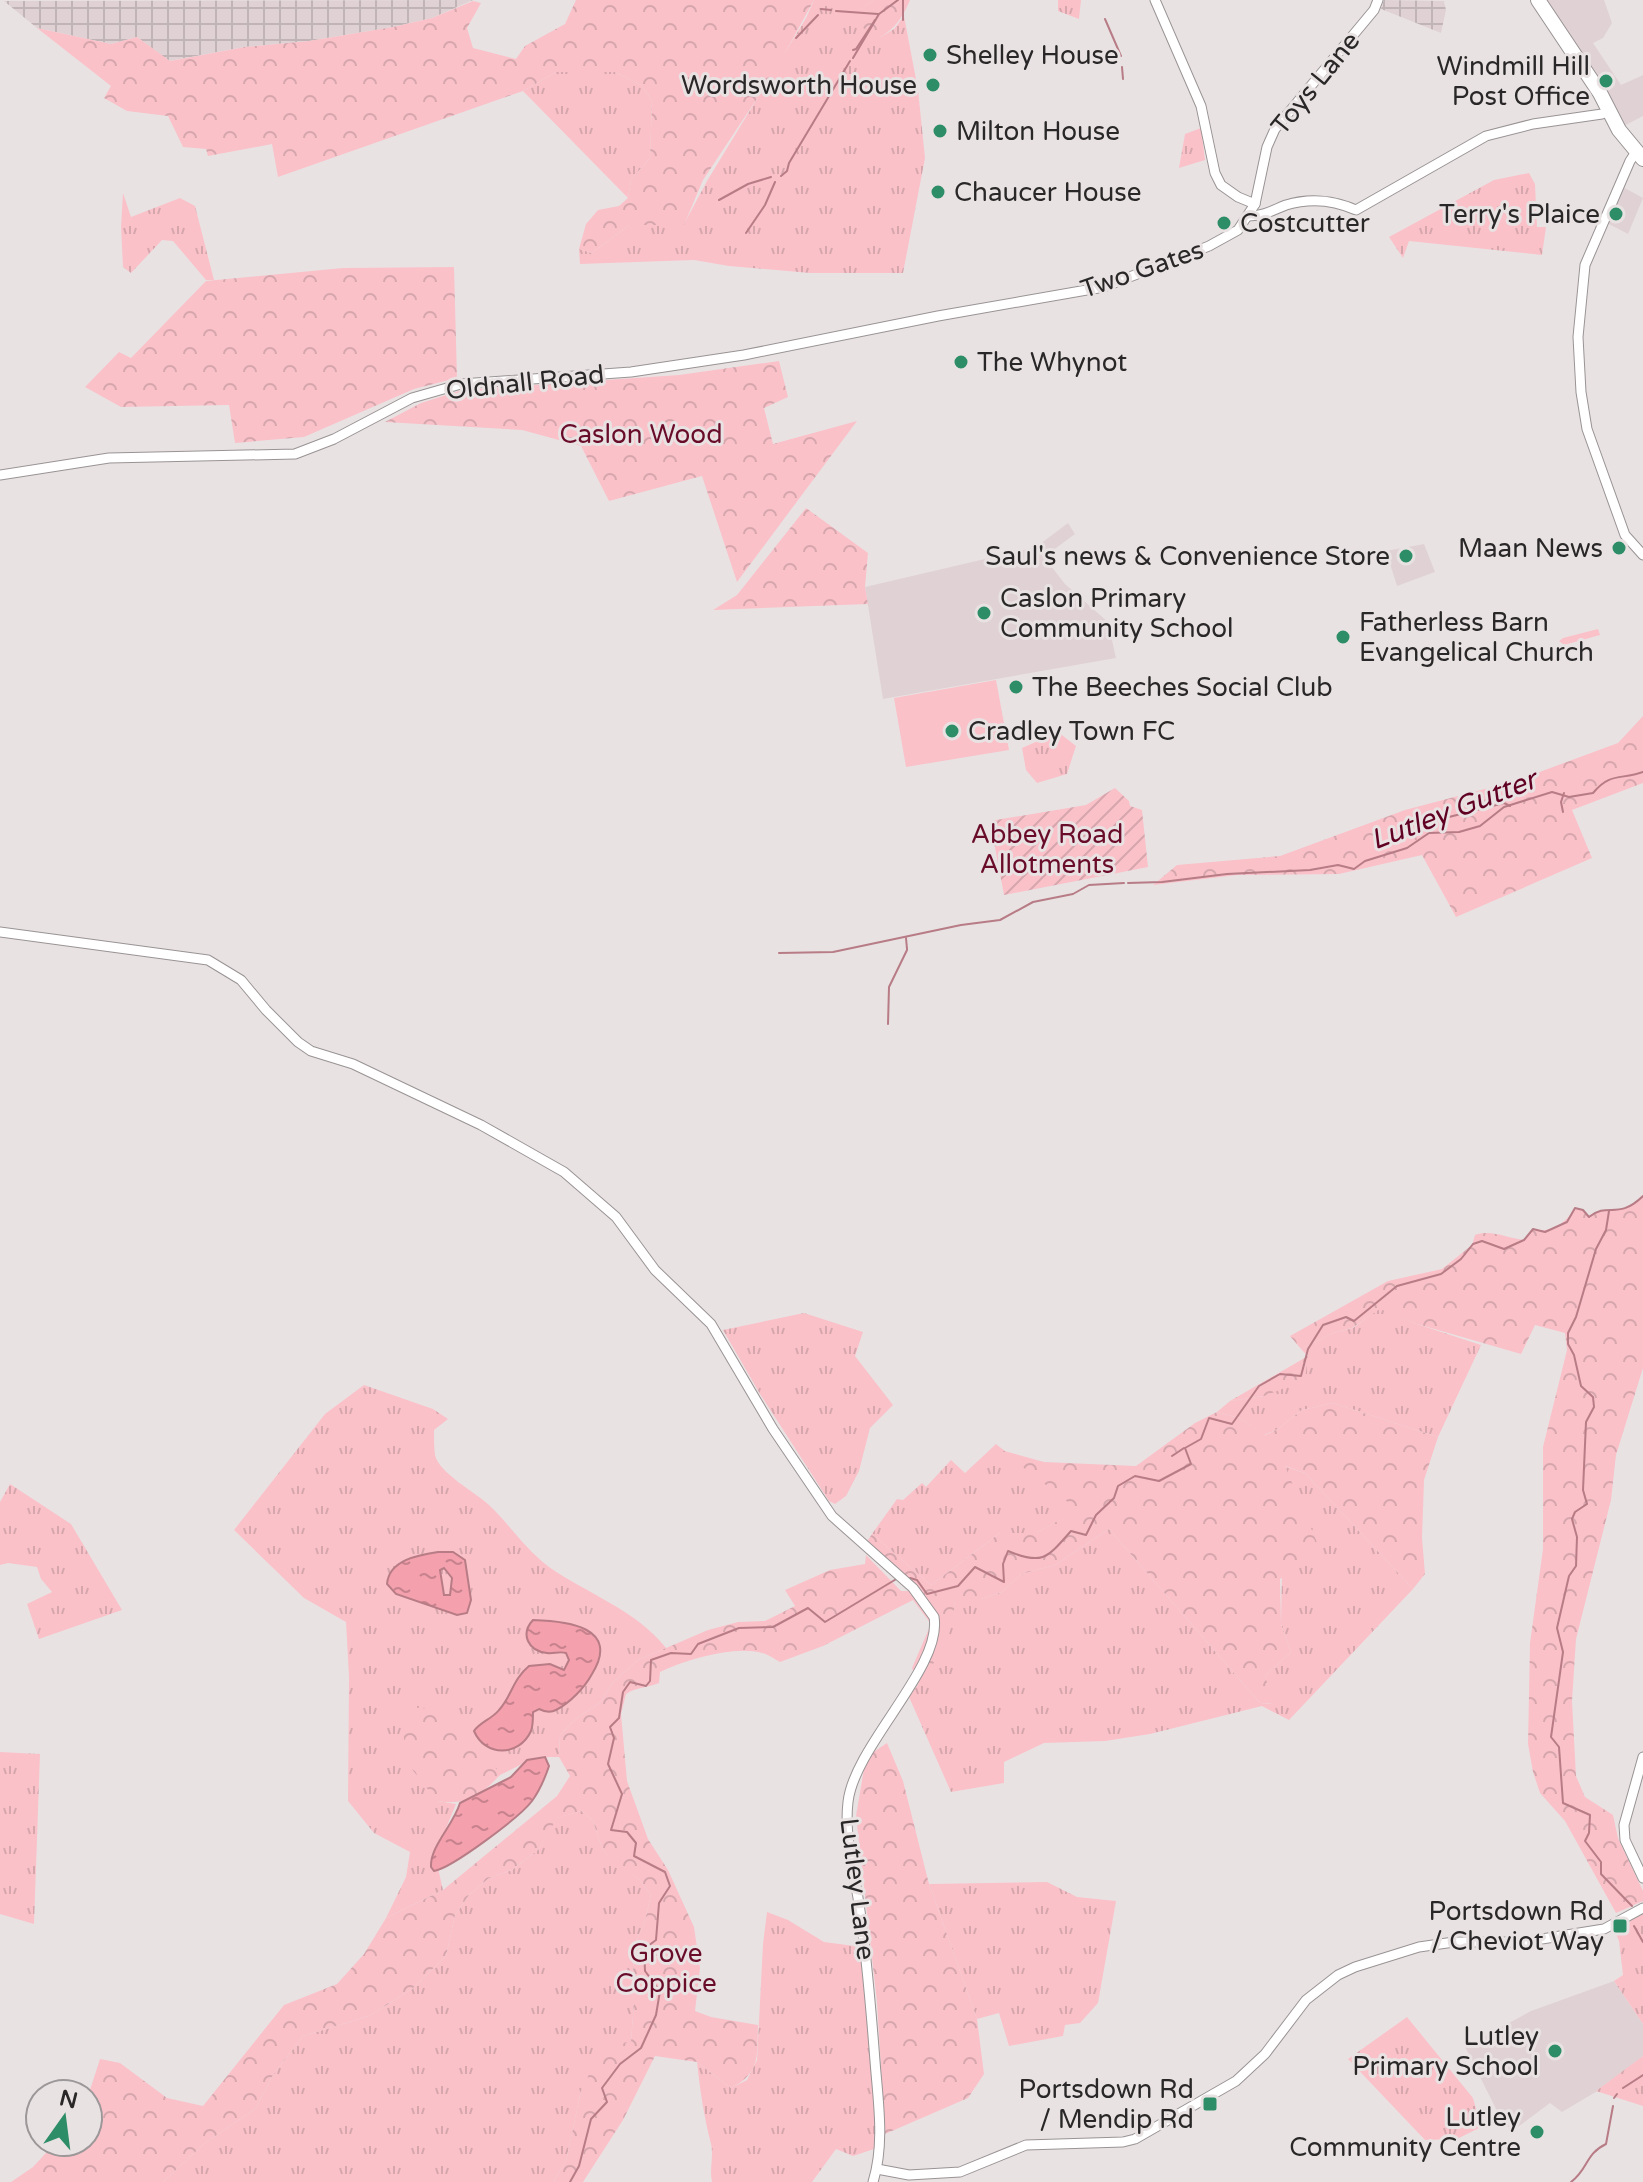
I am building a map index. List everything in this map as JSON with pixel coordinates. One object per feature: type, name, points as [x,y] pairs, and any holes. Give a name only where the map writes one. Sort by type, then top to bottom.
[{"type":"highway","points":[[1538,0],[1640,156]]},
{"type":"street","points":[[1155,0],[1201,106],[1215,173],[1221,185],[1255,204]]},
{"type":"street","name":"Toys Lane","points":[[1249,216],[1255,204],[1267,147],[1275,129],[1374,10],[1378,0]]},
{"type":"street","name":"Two Gates","points":[[917,321],[1104,287],[1227,239],[1249,216],[1262,216],[1304,202],[1324,201],[1356,210],[1486,136],[1608,111]]},
{"type":"street","points":[[1640,156],[1630,161],[1583,274],[1578,337],[1587,429],[1621,526],[1631,544],[1643,555]]},
{"type":"street","name":"Oldnall Road","points":[[0,475],[109,458],[295,454],[334,439],[412,398],[461,384],[631,372],[744,355],[917,321]]},
{"type":"street","name":"Lutley Lane","points":[[0,932],[208,960],[241,980],[298,1042],[311,1051],[353,1064],[481,1125],[564,1172],[616,1217],[655,1270],[711,1324],[773,1429],[832,1516],[913,1588],[934,1617],[931,1645],[921,1667],[862,1763],[848,1800],[849,1849],[868,1962],[880,2125],[873,2182]]},
{"type":"street","points":[[1643,1757],[1624,1825],[1625,1840],[1643,1878]]},
{"type":"street","points":[[877,2169],[909,2175],[960,2172],[1026,2145],[1135,2139],[1236,2081],[1265,2054],[1306,2000],[1338,1975],[1355,1967],[1419,1947],[1454,1942],[1523,1942],[1604,1929],[1643,1908]]},
{"type":"shaded area","points":[[473,0],[432,18],[393,27],[309,41],[245,47],[169,61],[137,37],[111,44],[37,28],[4,1]]},
{"type":"shaded area","points":[[1384,0],[1444,1],[1446,10],[1441,33],[1381,9]]},
{"type":"shaded area","points":[[1544,0],[1604,0],[1612,23],[1603,38],[1593,43],[1621,85],[1643,75],[1643,116],[1622,127]]},
{"type":"shaded area","points":[[1623,187],[1643,198],[1628,234],[1607,223]]},
{"type":"shaded area","name":"Caslon Primary Community School","points":[[1068,523],[1075,534],[1044,557],[1065,584],[1108,622],[1116,658],[883,699],[865,587],[1036,547]]},
{"type":"shaded area","points":[[1424,544],[1435,572],[1397,586],[1386,551]]},
{"type":"shaded area","name":"Lutley Primary School","points":[[1614,1981],[1643,2024],[1643,2056],[1606,2086],[1562,2112],[1550,2103],[1518,2127],[1505,2127],[1465,2047],[1531,2011]]},
{"type":"green space","points":[[576,0],[814,0],[774,73],[703,180],[684,225],[629,225],[592,253],[579,249],[586,224],[598,210],[619,206],[628,198],[631,180],[650,158],[652,100],[641,85],[615,72],[556,72],[523,91],[278,177],[272,144],[208,156],[206,149],[183,147],[168,116],[127,111],[104,98],[111,86],[37,28],[111,44],[137,37],[170,61],[245,47],[309,41],[393,27],[432,18],[473,1],[481,3],[467,28],[473,48],[516,59],[525,46],[565,24]]},
{"type":"green space","points":[[814,0],[873,0],[852,16],[881,37],[894,29],[904,16],[918,90],[925,158],[903,273],[810,273],[694,260],[580,264],[579,249],[592,253],[629,225],[684,224]]},
{"type":"green space","points":[[873,0],[910,0],[898,21],[881,37],[857,25],[851,16]]},
{"type":"green space","points":[[1058,0],[1081,0],[1079,19],[1058,11]]},
{"type":"green space","points":[[556,72],[615,72],[641,85],[652,100],[650,158],[631,180],[628,198],[523,91]]},
{"type":"green space","points":[[1201,128],[1205,160],[1179,168],[1185,134]]},
{"type":"green space","points":[[1529,173],[1535,184],[1537,227],[1546,227],[1542,255],[1409,241],[1403,258],[1389,237],[1494,180]]},
{"type":"green space","points":[[123,193],[131,217],[180,198],[195,206],[214,280],[206,280],[173,241],[162,240],[131,273],[123,267]]},
{"type":"green space","points":[[454,267],[457,378],[414,389],[304,437],[235,443],[229,405],[121,407],[85,387],[119,352],[131,358],[206,281],[343,268]]},
{"type":"green space","name":"Caslon Wood","points":[[779,361],[788,397],[764,408],[773,444],[857,421],[737,582],[702,476],[609,501],[581,446],[522,430],[385,422],[421,403],[462,390],[679,375]]},
{"type":"green space","points":[[806,508],[868,553],[865,587],[868,604],[713,610],[737,595]]},
{"type":"green space","points":[[1598,629],[1600,635],[1564,645],[1559,641],[1563,638]]},
{"type":"green space","name":"Cradley Town FC","points":[[996,680],[1009,750],[906,767],[894,698]]},
{"type":"green space","points":[[1643,716],[1643,783],[1572,810],[1592,858],[1456,917],[1422,855],[1339,874],[1237,875],[1153,885],[1177,865],[1280,856],[1405,810],[1515,781],[1618,743]]},
{"type":"green space","points":[[1058,732],[1076,746],[1067,774],[1037,783],[1026,770],[1022,748]]},
{"type":"green space","name":"Abbey Road Allotments","points":[[1115,788],[1129,801],[1130,806],[1142,810],[1148,867],[1004,895],[990,821],[1086,805]]},
{"type":"green space","points":[[1643,1196],[1643,1368],[1616,1455],[1611,1500],[1576,1639],[1572,1701],[1576,1776],[1585,1797],[1613,1815],[1618,1838],[1643,1891],[1643,1901],[1616,1913],[1565,1821],[1540,1793],[1528,1744],[1530,1643],[1543,1549],[1543,1447],[1567,1350],[1565,1333],[1535,1325],[1521,1354],[1417,1324],[1380,1309],[1352,1328],[1333,1333],[1301,1349],[1290,1336],[1388,1281],[1442,1269],[1472,1245],[1475,1235],[1493,1233],[1524,1240],[1533,1229],[1546,1230],[1557,1226],[1575,1208],[1583,1210],[1589,1217],[1602,1210],[1626,1208]]},
{"type":"green space","points":[[1380,1308],[1481,1345],[1438,1437],[1333,1403],[1302,1410],[1278,1429],[1264,1435],[1239,1418],[1217,1412],[1230,1401],[1264,1396],[1308,1356],[1301,1349],[1333,1333],[1353,1328]]},
{"type":"green space","points":[[804,1313],[863,1332],[855,1356],[893,1405],[870,1428],[859,1471],[846,1496],[835,1504],[829,1501],[760,1394],[723,1330]]},
{"type":"green space","points":[[1308,1356],[1305,1380],[1264,1396],[1230,1401]]},
{"type":"green space","points":[[364,1385],[433,1409],[448,1419],[434,1430],[435,1455],[443,1469],[489,1505],[532,1553],[549,1567],[641,1623],[666,1648],[638,1660],[612,1683],[601,1702],[577,1718],[560,1735],[559,1757],[527,1762],[437,1801],[456,1804],[435,1855],[443,1890],[386,1918],[406,1877],[410,1852],[374,1833],[348,1801],[346,1622],[304,1598],[234,1530],[325,1414]]},
{"type":"green space","name":"Grove Coppice","points":[[1333,1403],[1438,1437],[1424,1480],[1422,1538],[1425,1574],[1413,1589],[1305,1473],[1285,1466],[1321,1552],[1280,1579],[1281,1624],[1291,1652],[1265,1676],[1274,1704],[1260,1703],[1109,1529],[1055,1565],[1021,1574],[1002,1592],[981,1599],[955,1599],[944,1645],[919,1684],[912,1668],[931,1624],[913,1600],[823,1646],[780,1662],[751,1651],[710,1655],[660,1672],[659,1683],[626,1694],[621,1714],[627,1781],[648,1839],[668,1870],[694,1927],[700,1968],[695,2011],[758,2025],[757,2054],[748,2076],[731,2088],[697,2062],[655,2056],[623,2120],[583,2182],[553,2182],[566,2161],[581,2091],[601,2049],[631,2041],[633,1947],[644,1925],[651,1895],[639,1879],[617,1868],[602,1848],[593,1821],[582,1811],[557,1818],[539,1849],[512,1870],[489,1878],[469,1895],[455,1915],[446,1956],[412,1989],[369,2016],[303,2036],[273,2075],[255,2109],[205,2143],[163,2182],[11,2182],[41,2158],[104,2158],[104,2078],[94,2078],[100,2059],[120,2063],[167,2098],[203,2106],[284,2005],[337,1984],[364,1954],[386,1918],[443,1890],[557,1796],[570,1776],[559,1757],[560,1735],[577,1718],[601,1702],[612,1683],[638,1660],[708,1630],[738,1622],[765,1621],[795,1606],[785,1590],[830,1570],[865,1564],[866,1555],[901,1591],[920,1591],[866,1543],[872,1534],[931,1585],[1000,1533],[1036,1533],[1078,1510],[1001,1450],[1044,1462],[1136,1466],[1195,1423],[1217,1412],[1239,1418],[1265,1435],[1302,1410]]},
{"type":"green space","points":[[996,1444],[1079,1510],[1036,1533],[1000,1533],[931,1585],[872,1534],[897,1499],[903,1500],[922,1483],[926,1487],[951,1460],[965,1473]]},
{"type":"green space","points":[[1284,1466],[1305,1473],[1413,1589],[1289,1720],[1262,1706],[1150,1734],[1105,1741],[1044,1743],[1004,1762],[1004,1783],[951,1792],[909,1697],[945,1638],[955,1599],[981,1599],[1002,1592],[1021,1574],[1055,1565],[1109,1529],[1260,1703],[1273,1704],[1265,1676],[1291,1652],[1281,1624]]},
{"type":"green space","points":[[10,1484],[71,1524],[122,1610],[39,1639],[27,1604],[52,1592],[41,1579],[37,1567],[8,1563],[0,1565],[0,1502]]},
{"type":"green space","points":[[399,1706],[431,1709],[449,1717],[501,1774],[473,1797],[457,1802],[437,1801],[408,1764]]},
{"type":"green space","points":[[887,1743],[903,1781],[929,1884],[977,2019],[984,2074],[968,2098],[885,2134],[877,2002],[856,1816],[866,1757]]},
{"type":"green space","points":[[0,1752],[40,1754],[34,1924],[0,1914]]},
{"type":"green space","points":[[582,1811],[593,1821],[602,1848],[617,1867],[639,1879],[651,1895],[644,1925],[633,1947],[631,2041],[581,2091],[566,2161],[553,2182],[163,2182],[205,2143],[255,2109],[273,2075],[303,2036],[369,2016],[412,1989],[446,1956],[455,1915],[469,1895],[489,1878],[512,1870],[539,1849],[556,1818]]},
{"type":"green space","points":[[1047,1882],[1077,1897],[1116,1901],[1098,2003],[1080,2023],[1065,2025],[1063,2036],[1009,2046],[999,2013],[977,2019],[929,1884]]},
{"type":"green space","points":[[767,1912],[788,1920],[824,1942],[862,1947],[878,2124],[874,2149],[853,2156],[836,2149],[812,2182],[712,2182],[712,2149],[697,2062],[731,2088],[747,2080],[757,2060]]},
{"type":"green space","points":[[1643,1914],[1643,2024],[1614,1981],[1623,1975],[1619,1941],[1614,1929]]},
{"type":"green space","points":[[1407,2017],[1473,2098],[1481,2127],[1457,2139],[1425,2140],[1348,2059]]},
{"type":"green space","points":[[1643,2056],[1643,2106],[1596,2091]]},
{"type":"water","points":[[438,1552],[453,1552],[465,1560],[471,1600],[467,1613],[457,1615],[396,1594],[387,1584],[393,1569],[399,1564]],"holes":[[[444,1568],[452,1578],[450,1595],[444,1595],[440,1570]]]},
{"type":"water","points":[[533,1620],[561,1622],[586,1630],[600,1646],[599,1658],[585,1684],[567,1703],[552,1712],[539,1709],[533,1712],[533,1724],[526,1740],[511,1749],[494,1749],[479,1740],[474,1731],[499,1710],[523,1671],[529,1666],[550,1664],[564,1670],[569,1660],[566,1653],[540,1652],[531,1645],[527,1631]]},
{"type":"water","points":[[545,1757],[549,1766],[546,1775],[535,1797],[525,1808],[470,1852],[434,1871],[431,1867],[434,1851],[460,1803],[511,1777],[527,1760]]},
{"type":"waterway","points":[[853,58],[879,14],[898,0]]},
{"type":"waterway","points":[[903,0],[903,20]]},
{"type":"waterway","points":[[821,9],[831,10]]},
{"type":"waterway","points":[[836,11],[878,14]]},
{"type":"waterway","points":[[796,38],[818,15]]},
{"type":"waterway","points":[[1105,19],[1121,56]]},
{"type":"waterway","points":[[853,50],[875,20]]},
{"type":"waterway","points":[[781,176],[787,171],[850,61]]},
{"type":"waterway","points":[[1122,67],[1123,79]]},
{"type":"waterway","points":[[719,200],[748,184],[771,177]]},
{"type":"waterway","points":[[746,233],[765,205],[775,182]]},
{"type":"waterway","name":"Lutley Gutter","points":[[1128,883],[1310,870],[1338,865],[1354,869],[1365,861],[1407,848],[1429,833],[1459,832],[1480,826],[1504,807],[1552,792],[1569,797],[1593,793],[1610,779],[1643,772]]},
{"type":"waterway","points":[[1563,812],[1561,802],[1564,793]]},
{"type":"waterway","points":[[1438,810],[1438,814],[1449,817],[1504,803],[1510,806]]},
{"type":"waterway","name":"Lutley Gutter","points":[[779,953],[833,952],[961,925],[1000,920],[1033,902],[1073,894],[1089,885],[1124,883]]},
{"type":"waterway","points":[[906,938],[907,949]]},
{"type":"waterway","points":[[888,1024],[889,987],[907,950]]},
{"type":"waterway","points":[[910,1578],[917,1580],[927,1594],[958,1586],[975,1567],[1004,1582],[1003,1564],[1008,1551],[1037,1558],[1050,1553],[1071,1531],[1086,1535],[1096,1515],[1114,1498],[1118,1486],[1135,1476],[1159,1481],[1191,1464],[1185,1448],[1201,1439],[1209,1418],[1232,1424],[1259,1386],[1280,1374],[1301,1376],[1308,1349],[1323,1325],[1346,1317],[1354,1321],[1397,1286],[1441,1274],[1461,1259],[1473,1244],[1482,1241],[1504,1249],[1524,1240],[1533,1229],[1545,1232],[1567,1222],[1575,1208],[1583,1210],[1589,1217],[1602,1210],[1626,1208],[1643,1196]]},
{"type":"waterway","points":[[1609,1211],[1606,1230],[1596,1249],[1576,1317],[1568,1333],[1568,1344],[1574,1355],[1581,1386],[1593,1397],[1594,1407],[1586,1422],[1583,1490],[1587,1504],[1575,1512],[1572,1519],[1577,1537],[1576,1566],[1569,1576],[1557,1628],[1563,1652],[1551,1737],[1559,1747],[1563,1803],[1590,1815],[1589,1833],[1585,1841],[1601,1862],[1601,1874],[1632,1906]]},
{"type":"waterway","points":[[1172,1456],[1184,1448]]},
{"type":"waterway","points":[[570,2182],[579,2166],[591,2119],[607,2102],[602,2088],[620,2064],[641,2048],[656,2015],[660,1991],[645,1971],[644,1949],[656,1940],[659,1903],[670,1886],[665,1872],[634,1856],[636,1843],[627,1832],[611,1830],[622,1794],[608,1764],[614,1738],[610,1727],[619,1718],[623,1692],[630,1682],[646,1686],[650,1681],[651,1660],[671,1653],[691,1654],[698,1644],[739,1628],[773,1627],[808,1608],[825,1622],[898,1578]]},
{"type":"waterway","points":[[1634,1926],[1643,1942]]},
{"type":"waterway","points":[[1623,2088],[1643,2075]]},
{"type":"waterway","points":[[1614,2098],[1617,2094]]},
{"type":"waterway","points":[[1571,2182],[1594,2152],[1606,2144],[1613,2106]]},
{"type":"place","name":"Shelley House","points":[[930,55]]},
{"type":"place","name":"Windmill Hill Post Office","points":[[1606,81]]},
{"type":"place","name":"Wordsworth House","points":[[933,85]]},
{"type":"place","name":"Milton House","points":[[940,131]]},
{"type":"place","name":"Chaucer House","points":[[938,192]]},
{"type":"place","name":"Terry's Plaice","points":[[1616,214]]},
{"type":"place","name":"Costcutter","points":[[1224,223]]},
{"type":"place","name":"The Whynot","points":[[961,362]]},
{"type":"place","name":"Maan News","points":[[1619,548]]},
{"type":"place","name":"Saul's news & Convenience Store","points":[[1406,556]]},
{"type":"place","name":"Caslon Primary Community School","points":[[984,613]]},
{"type":"place","name":"Fatherless Barn Evangelical Church","points":[[1343,637]]},
{"type":"place","name":"The Beeches Social Club","points":[[1016,687]]},
{"type":"place","name":"Cradley Town FC","points":[[952,731]]},
{"type":"place","name":"Portsdown Rd / Cheviot Way","points":[[1620,1926]]},
{"type":"place","name":"Lutley Primary School","points":[[1555,2051]]},
{"type":"place","name":"Portsdown Rd / Mendip Rd","points":[[1210,2104]]},
{"type":"place","name":"Lutley Community Centre","points":[[1537,2132]]}]
